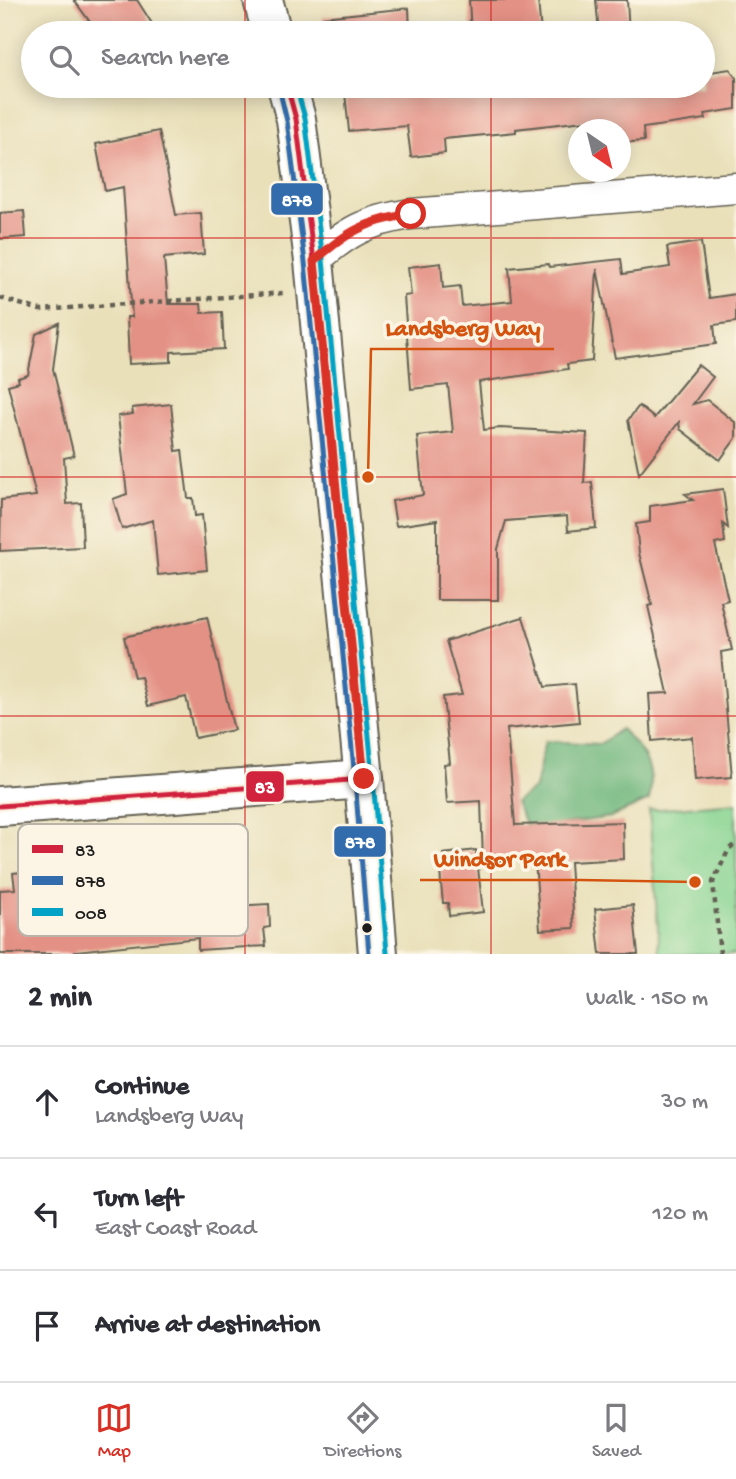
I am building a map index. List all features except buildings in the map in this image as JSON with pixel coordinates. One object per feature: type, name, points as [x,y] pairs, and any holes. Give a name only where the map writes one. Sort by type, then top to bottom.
[{"type":"main road","points":[[263,0],[269,21]]},
{"type":"main road","points":[[290,98],[296,119],[315,276],[364,779],[378,954]]},
{"type":"main road","points":[[0,806],[364,779]]},
{"type":"street","points":[[315,276],[350,232],[380,219],[411,214],[736,188]]},
{"type":"path","points":[[0,298],[40,310],[315,276]]},
{"type":"path","points":[[720,954],[713,882],[729,849],[736,843]]},
{"type":"green space","points":[[621,729],[646,761],[651,778],[649,800],[611,817],[557,825],[526,825],[515,802],[535,788],[545,741],[600,744]]},
{"type":"green space","points":[[736,803],[736,954],[660,954],[649,810]]},
{"type":"transit line","name":"878","points":[[281,98],[287,121],[305,262],[369,954]]},
{"type":"transit line","name":"83","points":[[0,806],[364,779],[314,261],[296,119],[290,98]]},
{"type":"transit line","name":"008","points":[[299,98],[305,118],[323,260],[373,778],[387,953]]},
{"type":"place","name":"Landsberg Way","points":[[368,477]]},
{"type":"place","name":"Windsor Park","points":[[695,882]]},
{"type":"route","points":[[364,779],[314,261],[350,232],[380,219],[411,214]]}]
